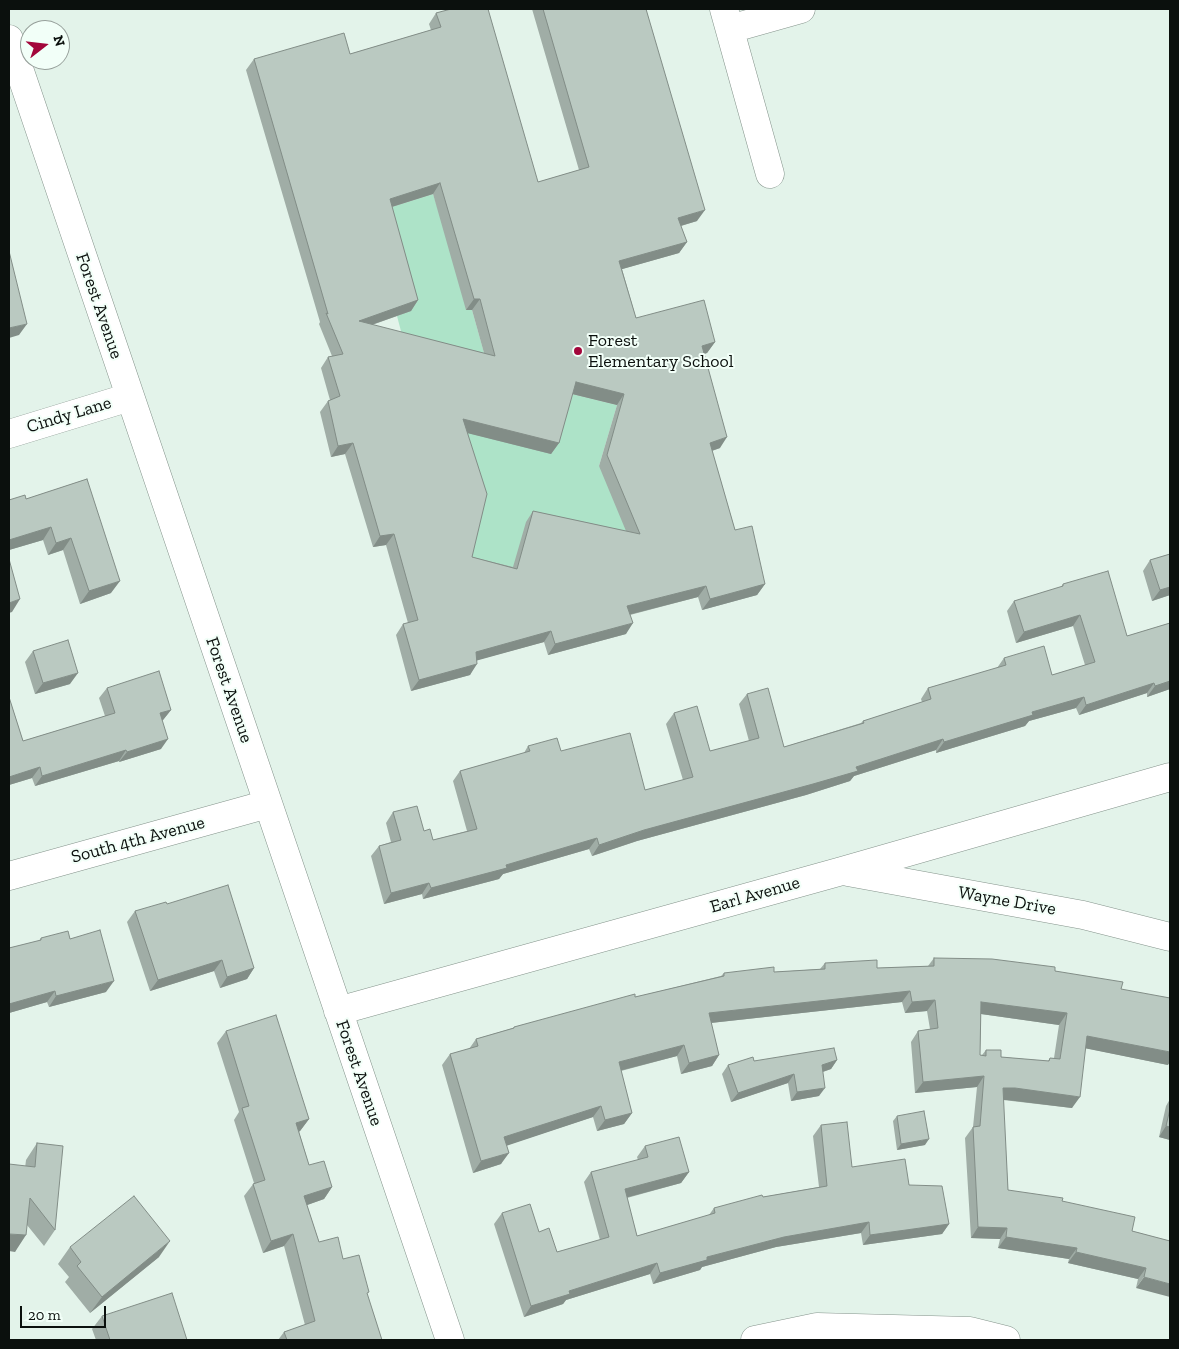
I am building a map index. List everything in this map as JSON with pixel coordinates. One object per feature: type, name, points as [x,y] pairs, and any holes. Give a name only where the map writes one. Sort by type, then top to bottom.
[{"type":"street","points":[[770,174],[727,19],[801,9]]},
{"type":"street","name":"Forest Avenue","points":[[9,39],[450,1340]]},
{"type":"street","name":"Cindy Lane","points":[[9,434],[130,397]]},
{"type":"street","name":"Earl Avenue","points":[[338,1011],[842,871],[1170,776]]},
{"type":"street","name":"South 4th Avenue","points":[[9,876],[268,804]]},
{"type":"street","name":"Wayne Drive","points":[[842,871],[1083,915],[1170,937]]},
{"type":"street","points":[[755,1340],[817,1327],[970,1331],[1006,1340]]},
{"type":"green space","points":[[433,194],[472,310],[488,367],[407,354],[397,316],[411,310],[382,210]]},
{"type":"green space","points":[[568,393],[617,405],[599,466],[638,504],[628,544],[509,580],[465,568],[452,429]]},
{"type":"building","name":"Forest Elementary School","points":[[451,9],[488,9],[538,182],[589,167],[543,9],[646,9],[705,210],[678,218],[687,242],[619,261],[636,318],[704,300],[715,342],[702,346],[727,437],[710,443],[735,530],[752,526],[765,584],[710,599],[706,586],[627,606],[633,623],[555,644],[551,631],[476,652],[477,664],[419,680],[403,624],[418,620],[394,534],[380,536],[353,443],[338,446],[328,401],[340,396],[328,357],[343,354],[326,313],[328,314],[254,59],[344,33],[350,54],[441,27],[436,13]],"holes":[[[440,183],[474,299],[480,299],[495,356],[359,321],[418,300],[390,199]],[[576,382],[624,394],[607,455],[640,534],[533,511],[517,569],[472,557],[487,494],[463,419],[559,443]]]},
{"type":"building","points":[[9,251],[27,324],[9,328]]},
{"type":"building","points":[[87,479],[120,581],[89,591],[71,538],[56,543],[51,527],[9,540],[9,500],[25,495],[26,499]]},
{"type":"building","points":[[1170,554],[1170,587],[1160,590],[1150,560]]},
{"type":"building","points":[[9,559],[20,599],[9,603]]},
{"type":"building","points":[[1108,571],[1127,636],[1170,623],[1170,681],[1155,686],[1154,683],[1086,705],[1084,697],[1032,712],[1033,715],[944,742],[943,739],[856,767],[858,771],[644,830],[599,845],[597,838],[506,865],[507,868],[431,888],[429,883],[391,893],[379,846],[401,840],[393,812],[417,806],[424,831],[430,829],[433,840],[477,829],[460,771],[530,751],[528,746],[557,738],[561,751],[630,733],[645,790],[693,777],[674,713],[697,706],[710,751],[759,738],[747,694],[768,688],[784,747],[864,723],[863,721],[931,699],[928,688],[1006,665],[1004,658],[1044,646],[1052,675],[1095,662],[1080,615],[1024,632],[1014,601]]},
{"type":"building","points":[[68,640],[78,673],[43,683],[33,651]]},
{"type":"building","points":[[159,671],[171,710],[160,713],[168,739],[42,776],[40,767],[9,777],[9,697],[23,741],[115,713],[107,688]]},
{"type":"building","points":[[228,885],[254,968],[227,977],[222,960],[158,980],[135,911],[166,902],[167,904]]},
{"type":"building","points":[[100,930],[114,981],[56,996],[55,991],[9,1004],[9,948],[68,931],[70,939]]},
{"type":"building","points":[[934,958],[992,959],[1055,967],[1055,971],[1123,982],[1121,989],[1170,998],[1170,1052],[1087,1036],[1080,1097],[1003,1088],[1008,1190],[1063,1198],[1062,1201],[1135,1217],[1132,1231],[1170,1241],[1170,1284],[1144,1277],[1146,1268],[1076,1252],[1077,1248],[1006,1237],[1007,1228],[978,1227],[973,1127],[980,1126],[984,1076],[923,1082],[918,1031],[938,1028],[935,1000],[912,1002],[910,991],[709,1013],[719,1055],[689,1063],[684,1045],[619,1062],[632,1113],[605,1120],[601,1106],[504,1137],[509,1153],[481,1161],[450,1054],[478,1046],[476,1039],[635,994],[635,997],[724,976],[724,973],[774,967],[774,972],[825,969],[825,963],[877,960],[877,968],[934,966]],"holes":[[[981,1002],[1067,1013],[1060,1059],[1050,1058],[1049,1061],[1001,1057],[1001,1050],[986,1050],[986,1056],[980,1055]]]},
{"type":"building","points":[[276,1015],[309,1119],[296,1123],[309,1165],[324,1161],[332,1187],[304,1196],[319,1242],[338,1237],[343,1259],[359,1255],[369,1292],[367,1293],[382,1340],[287,1340],[284,1332],[315,1321],[293,1234],[271,1241],[253,1184],[265,1180],[242,1108],[249,1106],[226,1031]]},
{"type":"building","points":[[834,1048],[837,1060],[822,1065],[825,1088],[797,1092],[794,1074],[738,1093],[728,1065],[753,1057],[754,1061]]},
{"type":"building","points":[[1170,1109],[1170,1127],[1166,1126]]},
{"type":"building","points":[[924,1111],[929,1139],[901,1144],[897,1116]]},
{"type":"building","points":[[847,1122],[852,1167],[905,1159],[909,1185],[942,1186],[949,1224],[870,1235],[869,1222],[784,1237],[707,1257],[707,1260],[660,1273],[657,1263],[569,1291],[570,1294],[531,1306],[502,1213],[530,1204],[539,1232],[549,1228],[557,1252],[609,1237],[591,1172],[648,1157],[645,1146],[679,1137],[689,1172],[625,1189],[637,1236],[715,1213],[714,1208],[762,1195],[763,1197],[827,1186],[821,1125]]},
{"type":"building","points":[[37,1143],[63,1146],[55,1230],[30,1198],[26,1235],[9,1234],[9,1164],[35,1167]]},
{"type":"building","points":[[134,1196],[170,1241],[102,1297],[77,1266],[81,1262],[70,1247]]},
{"type":"building","points":[[172,1293],[187,1340],[110,1340],[102,1316]]},
{"type":"place","name":"Forest Elementary School","points":[[578,351]]}]
